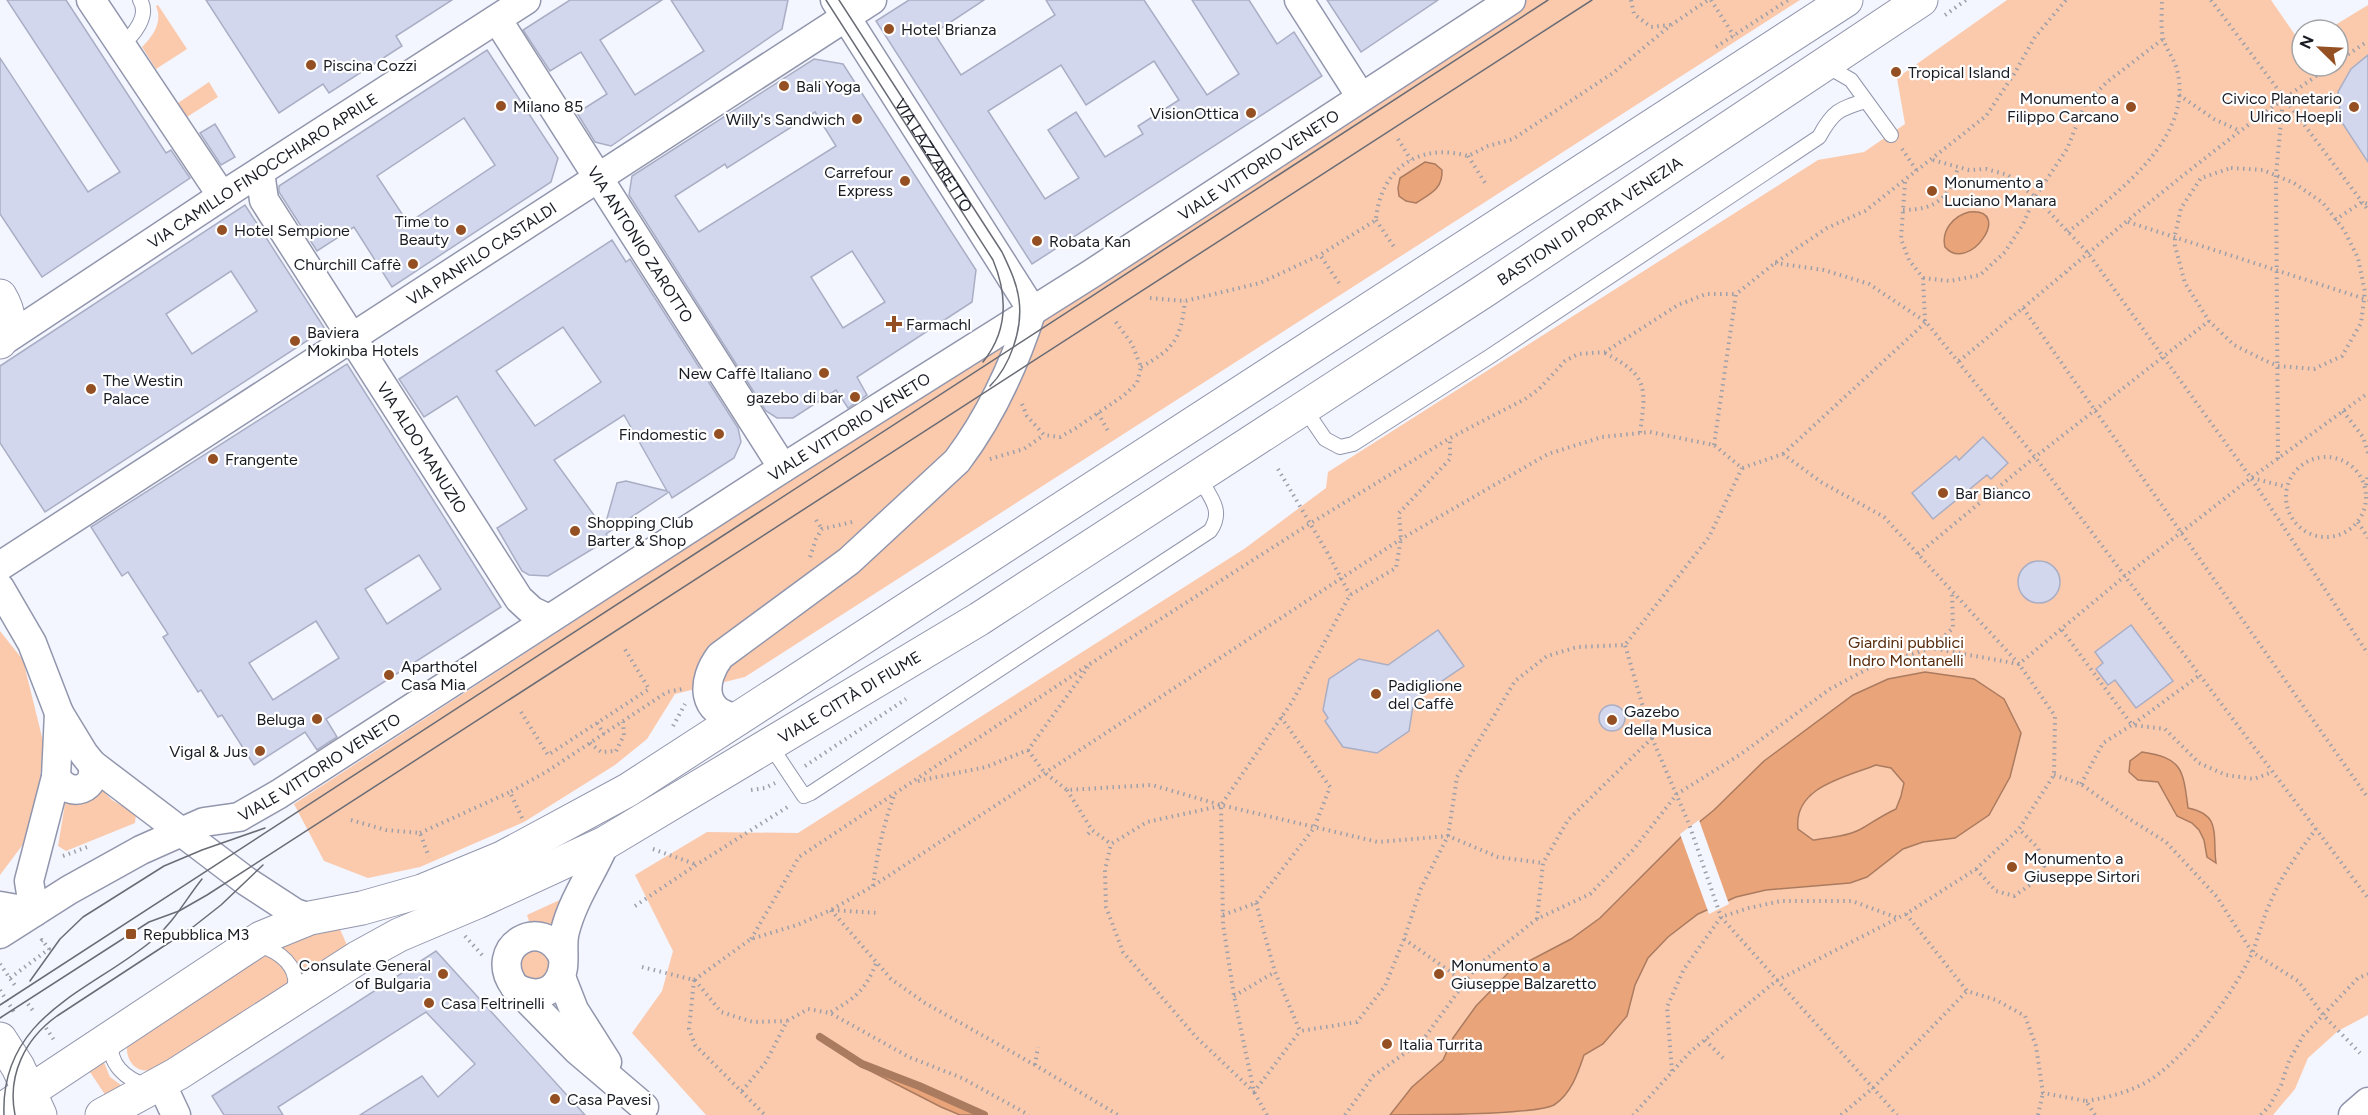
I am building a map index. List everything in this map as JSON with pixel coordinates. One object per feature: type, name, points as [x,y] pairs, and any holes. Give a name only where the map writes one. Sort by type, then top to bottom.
[{"type":"main road","points":[[0,1111],[35,1104],[113,1035],[251,944],[281,928],[310,918],[362,908],[427,877],[502,858],[628,790],[1846,0]]},
{"type":"main road","name":"BASTIONI DI PORTA VENEZIA","points":[[1257,437],[1921,0]]},
{"type":"main road","points":[[0,296],[8,310],[9,320],[7,331],[0,343]]},
{"type":"main road","name":"VIALE CITTÀ DI FIUME","points":[[102,1115],[156,1085],[359,957],[399,935],[605,843],[979,619],[1257,437]]},
{"type":"main road","points":[[0,1039],[35,1104]]},
{"type":"street","points":[[91,0],[222,196]]},
{"type":"street","name":"VIA CAMILLO FINOCCHIARO APRILE","points":[[0,343],[222,196],[526,0]]},
{"type":"street","name":"VIA PANFILO CASTALDI","points":[[0,566],[597,178],[840,9],[872,0]]},
{"type":"street","points":[[1299,0],[1361,97]]},
{"type":"street","name":"VIALE VITTORIO VENETO","points":[[0,934],[88,879],[180,831],[215,819],[239,817],[279,794],[783,468],[1091,274],[1510,0]]},
{"type":"street","name":"VIA LAZZARETTO","points":[[840,9],[1032,310]]},
{"type":"street","name":"VIA ANTONIO ZAROTTO","points":[[497,19],[783,468]]},
{"type":"street","name":"VIA ALDO MANUZIO","points":[[260,172],[264,200],[519,599],[532,611],[549,619]]},
{"type":"street","points":[[738,718],[720,713],[708,694],[706,683],[710,669],[720,656],[849,561],[957,461],[1006,399],[1032,310]]},
{"type":"street","points":[[0,588],[32,643],[44,669],[59,713],[88,759]]},
{"type":"street","points":[[57,770],[59,713]]},
{"type":"street","points":[[0,906],[34,912],[29,881],[57,770],[64,755],[71,752],[88,759],[274,901],[295,913],[310,918]]},
{"type":"street","points":[[515,987],[523,992],[539,994],[556,985],[562,967],[564,932],[605,843]]},
{"type":"street","points":[[534,936],[544,937],[553,942],[574,1010],[612,1070],[646,1111],[577,1050],[515,987],[506,969],[507,956],[517,941],[534,936]]},
{"type":"street","points":[[156,1085],[176,1115]]},
{"type":"street","points":[[2353,1115],[2368,1102]]},
{"type":"lane","points":[[121,45],[135,32],[142,16],[144,5],[140,0]]},
{"type":"lane","points":[[1825,65],[1851,80],[1891,135]]},
{"type":"lane","points":[[1304,408],[1325,439],[1340,447],[1353,444],[1489,357],[1790,157],[1819,136],[1830,117],[1844,108],[1866,100]]},
{"type":"lane","points":[[770,745],[804,796],[1210,531],[1217,520],[1217,509],[1198,476]]},
{"type":"lane","points":[[251,944],[268,947],[286,960],[295,978],[291,1002]]},
{"type":"lane","points":[[113,1035],[110,1052],[113,1062],[132,1079],[156,1085]]},
{"type":"path","points":[[1631,0],[1634,14],[1651,27],[1671,25]]},
{"type":"path","points":[[1468,156],[1488,146],[1513,139],[1613,73],[1671,25],[1709,0],[1734,36],[1788,0]]},
{"type":"path","points":[[751,939],[800,857],[1090,664],[1311,523],[1450,438],[1525,399],[1539,389],[1565,361],[1578,354],[1605,352],[1678,305],[1706,294],[1736,294],[1774,263],[1827,228],[1865,211],[1905,182],[1986,116],[2035,37],[2066,0]]},
{"type":"path","points":[[2067,232],[2134,178],[2162,141],[2179,106],[2177,71],[2163,39],[2162,0]]},
{"type":"path","points":[[2211,0],[2368,210]]},
{"type":"path","points":[[1923,278],[1950,281],[1980,275],[2005,252],[2023,224],[2035,197],[2067,149],[2085,104],[2107,82],[2163,39]]},
{"type":"path","points":[[2350,53],[2368,41]]},
{"type":"path","points":[[1959,361],[2088,253],[2240,131],[2313,78]]},
{"type":"path","points":[[2179,95],[2214,119],[2240,131]]},
{"type":"path","points":[[2278,459],[2276,176],[2283,98]]},
{"type":"path","points":[[1891,135],[1917,171]]},
{"type":"path","points":[[1398,139],[1411,160]]},
{"type":"path","points":[[1394,247],[1376,220],[1378,203],[1384,188],[1397,171],[1411,160],[1438,151],[1451,151],[1468,156],[1487,186]]},
{"type":"path","points":[[1933,160],[1970,170],[1986,169],[2007,175],[2035,197],[2088,253],[2251,478],[2368,654]]},
{"type":"path","points":[[1903,210],[1919,210],[1941,200],[1951,187],[1958,167]]},
{"type":"path","points":[[2231,168],[2263,170],[2276,176],[2295,183],[2323,203],[2336,220],[2358,258],[2366,299],[2361,323],[2342,356],[2314,369],[2278,366],[2234,345],[2209,321],[2185,283],[2175,246],[2181,208],[2201,178],[2231,168]]},
{"type":"path","points":[[1905,182],[1900,239],[1909,260],[1923,278],[1926,322]]},
{"type":"path","points":[[2362,202],[2368,204]]},
{"type":"path","points":[[2336,220],[2362,202]]},
{"type":"path","points":[[1150,298],[1185,301],[1260,284],[1320,255],[1376,220]]},
{"type":"path","points":[[2128,222],[2366,299]]},
{"type":"path","points":[[1320,255],[1339,283]]},
{"type":"path","points":[[1774,263],[1824,270],[1869,284],[1926,322],[2035,457],[2368,898]]},
{"type":"path","points":[[1714,445],[1736,294]]},
{"type":"path","points":[[1141,367],[1165,354],[1182,326],[1185,301]]},
{"type":"path","points":[[2023,309],[2368,798]]},
{"type":"path","points":[[1000,458],[1024,449],[1044,435],[1060,436],[1123,396],[1137,383],[1141,367],[1132,344],[1115,321]]},
{"type":"path","points":[[1918,554],[2035,457],[2209,321]]},
{"type":"path","points":[[1254,1092],[1300,1031],[1357,1022],[1385,986],[1421,888],[1448,836],[1457,777],[1515,681],[1547,656],[1577,647],[1625,645],[1710,537],[1742,468],[1783,454],[1926,322]]},
{"type":"path","points":[[1605,352],[1622,362],[1641,380],[1643,394],[1640,433]]},
{"type":"path","points":[[1931,648],[2019,664],[2125,576],[2251,478],[2368,393]]},
{"type":"path","points":[[1006,399],[1027,416],[1044,435]]},
{"type":"path","points":[[2343,411],[2364,437],[2368,453]]},
{"type":"path","points":[[1098,413],[1108,431]]},
{"type":"path","points":[[765,1115],[695,1046],[689,1029],[694,980],[751,939],[797,925],[831,910],[873,886],[1401,539],[1548,454],[1602,437],[1650,432],[1714,445],[1742,468]]},
{"type":"path","points":[[1254,1092],[1234,996],[1223,915],[1221,806],[1292,702],[1350,594],[1396,568],[1401,539],[1400,513],[1450,459],[1450,438]]},
{"type":"path","points":[[1633,1115],[1689,1052],[1776,981],[1906,914],[1976,868],[2019,829],[2054,775],[2055,716],[2019,664],[1884,517],[1821,482],[1783,454]]},
{"type":"path","points":[[2328,456],[2340,458],[2352,464],[2366,486],[2368,498],[2358,522],[2349,531],[2337,536],[2323,537],[2309,534],[2298,526],[2290,514],[2286,501],[2287,487],[2293,474],[2303,464],[2315,457],[2328,456]]},
{"type":"path","points":[[1278,469],[1350,594]]},
{"type":"path","points":[[2366,486],[2368,475]]},
{"type":"path","points":[[2251,478],[2287,487]]},
{"type":"path","points":[[816,520],[822,529]]},
{"type":"path","points":[[809,559],[822,529],[861,521]]},
{"type":"path","points":[[2358,522],[2368,537]]},
{"type":"path","points":[[1345,1115],[1373,1076],[1422,1041],[1477,966],[1537,919],[1590,894],[1633,850],[1677,794],[1741,754],[1830,689],[1869,668],[1931,648],[1953,628],[1952,591]]},
{"type":"path","points":[[2062,630],[2132,725],[2165,729],[2199,763],[2226,775],[2254,779],[2272,772]]},
{"type":"path","points":[[1625,645],[1652,738],[1689,824],[1721,917],[1897,1115]]},
{"type":"path","points":[[522,712],[548,755],[649,689],[623,646]]},
{"type":"path","points":[[914,782],[986,767],[1028,750],[1090,664]]},
{"type":"path","points":[[2081,784],[2103,743],[2132,725],[2200,675]]},
{"type":"path","points":[[351,820],[386,830],[420,833],[510,792],[667,692],[682,689]]},
{"type":"path","points":[[1223,915],[1256,903],[1314,828],[1330,787],[1281,717]]},
{"type":"path","points":[[616,751],[624,735],[623,722]]},
{"type":"path","points":[[597,723],[604,734]]},
{"type":"path","points":[[1537,919],[1543,864],[1568,819],[1652,738]]},
{"type":"path","points":[[590,743],[601,752],[616,751]]},
{"type":"path","points":[[1028,750],[1044,772],[1067,790],[1092,830],[1111,844]]},
{"type":"path","points":[[616,751],[620,757]]},
{"type":"path","points":[[2054,775],[2081,784],[2166,842],[2217,897],[2252,952],[2298,981],[2324,1017],[2360,1053]]},
{"type":"path","points":[[1067,790],[1152,784],[1221,806],[1378,842],[1448,836],[1498,857],[1543,864]]},
{"type":"path","points":[[510,792],[526,823]]},
{"type":"path","points":[[873,886],[878,846],[894,795]]},
{"type":"path","points":[[635,906],[804,796]]},
{"type":"path","points":[[1221,806],[1147,822],[1111,844],[1105,870],[1106,907],[1123,952],[1196,1036],[1254,1092],[1267,1115]]},
{"type":"path","points":[[1976,868],[1996,891],[2014,896],[2030,885],[2044,866],[2038,848],[2019,829]]},
{"type":"path","points":[[1088,834],[1092,830]]},
{"type":"path","points":[[2043,1093],[2086,1101],[2113,1096],[2144,1083],[2189,1048],[2227,996],[2252,952],[2270,903],[2285,873],[2316,830]]},
{"type":"path","points":[[420,833],[427,877]]},
{"type":"path","points":[[653,849],[696,865]]},
{"type":"path","points":[[1672,1072],[1667,1007],[1684,969],[1721,917],[1781,901],[1852,901],[1898,918]]},
{"type":"path","points":[[1256,903],[1275,972],[1300,1031]]},
{"type":"path","points":[[831,910],[878,914]]},
{"type":"path","points":[[831,910],[891,979],[925,1003],[1118,1115]]},
{"type":"path","points":[[1906,914],[1967,991],[1996,1000],[2025,1016],[2036,1046],[2043,1093],[2037,1115]]},
{"type":"path","points":[[1404,939],[1465,982]]},
{"type":"path","points":[[10,978],[49,949],[42,940],[39,943]]},
{"type":"path","points":[[830,1012],[853,999],[868,983],[877,961]]},
{"type":"path","points":[[0,964],[16,987]]},
{"type":"path","points":[[642,967],[694,980],[721,1012],[753,1022],[787,1021],[808,1009],[830,1012],[909,1058],[962,1078],[1029,1115]]},
{"type":"path","points":[[1234,996],[1275,972]]},
{"type":"path","points":[[2261,1115],[2270,1105],[2281,1085],[2289,1061],[2303,1036],[2324,1017],[2358,978],[2368,974]]},
{"type":"path","points":[[1841,1115],[1874,1087],[1967,991]]},
{"type":"path","points":[[28,1004],[34,1012]]},
{"type":"path","points":[[742,1091],[766,1062],[787,1021]]},
{"type":"path","points":[[46,1028],[54,1040]]},
{"type":"path","points":[[1704,1040],[1723,1058]]},
{"type":"path","points":[[1035,1065],[1038,1047]]},
{"type":"path","points":[[2086,1101],[2095,1115]]},
{"type":"green space","points":[[1527,0],[1800,0],[745,677],[675,694],[647,739],[615,765],[524,822],[420,867],[368,878],[324,861],[294,804]]},
{"type":"green space","name":"Giardini pubblici Indro Montanelli","points":[[2007,0],[2271,0],[2290,28],[2290,78],[2350,78],[2350,18],[2347,18],[2368,5],[2368,1015],[2338,1031],[2308,1058],[2295,1089],[2273,1115],[706,1115],[632,1033],[662,991],[673,951],[635,875],[707,832],[798,833],[1244,549],[1326,488],[1328,472],[1818,160],[1864,152],[1905,124],[1897,78]]},
{"type":"green space","points":[[158,5],[187,49],[156,69],[142,47],[158,23],[156,6]]},
{"type":"green space","points":[[209,82],[218,97],[187,117],[178,103]]},
{"type":"green space","points":[[0,631],[23,660],[43,741],[38,807],[24,843],[0,875]]},
{"type":"green space","points":[[99,787],[112,800],[136,814],[135,823],[66,851],[58,846],[66,798]]},
{"type":"green space","points":[[564,898],[554,928],[530,924],[527,915]]},
{"type":"green space","points":[[338,925],[347,945],[159,1068],[140,1069],[131,1062],[128,1057],[127,1043],[259,953]]},
{"type":"green space","points":[[525,946],[551,952],[550,978],[525,983],[516,957]]},
{"type":"green space","points":[[103,1060],[110,1077],[121,1085],[106,1096],[88,1069]]},
{"type":"shaded area","points":[[1425,162],[1435,164],[1442,170],[1440,182],[1435,190],[1416,203],[1406,201],[1399,196],[1400,178]]},
{"type":"shaded area","points":[[1969,212],[1982,213],[1988,219],[1988,228],[1975,247],[1965,253],[1955,253],[1945,247],[1945,235],[1953,221]]},
{"type":"shaded area","points":[[1925,672],[1974,679],[2004,699],[2021,733],[2010,777],[1989,815],[1955,838],[1923,842],[1903,849],[1867,877],[1850,883],[1766,890],[1736,897],[1698,914],[1668,937],[1648,958],[1635,985],[1627,1016],[1603,1044],[1584,1055],[1569,1089],[1554,1105],[1501,1113],[1390,1115],[1412,1087],[1443,1060],[1453,1038],[1476,1006],[1510,971],[1571,939],[1600,918],[1681,837],[1714,810],[1764,761],[1853,695],[1888,679]],"holes":[[[1876,765],[1891,768],[1904,783],[1896,809],[1861,829],[1838,836],[1813,840],[1798,829],[1799,815],[1804,803],[1813,793],[1837,779]]]},
{"type":"shaded area","points":[[2142,752],[2166,758],[2178,768],[2182,775],[2188,808],[2207,816],[2214,828],[2216,863],[2207,857],[2204,840],[2199,830],[2192,823],[2177,816],[2158,782],[2138,780],[2129,772],[2130,761]]},
{"type":"shaded area","points":[[820,1037],[862,1064],[984,1115],[960,1115],[941,1107],[859,1065],[821,1040]]},
{"type":"pier","points":[[1699,820],[1729,904],[1709,914],[1680,834]]},
{"type":"building","points":[[7,0],[66,0],[166,153],[171,150],[190,178],[42,277],[0,214],[0,58],[88,192],[120,172]]},
{"type":"building","name":"Piscina Cozzi","points":[[206,0],[452,0],[396,36],[402,46],[329,93],[323,84],[279,113]]},
{"type":"building","points":[[570,0],[662,0],[600,40],[635,95],[704,51],[671,0],[788,0],[782,29],[611,146],[595,142],[577,113],[607,94],[581,52],[550,71],[523,30]]},
{"type":"building","points":[[909,0],[984,0],[934,33],[961,75],[1055,15],[1046,0],[1144,0],[1207,95],[1239,74],[1192,0],[1249,0],[1277,44],[1294,32],[1322,76],[1032,264],[876,21]],"holes":[[[1154,61],[1179,100],[1138,126],[1143,134],[1105,157],[1076,112],[1048,130],[1079,178],[1045,199],[988,111],[1061,65],[1086,105]]]},
{"type":"building","points":[[1327,0],[1438,0],[1361,52]]},
{"type":"building","points":[[487,50],[558,158],[551,182],[392,287],[354,227],[317,251],[279,192],[279,186]],"holes":[[[464,118],[495,165],[408,223],[377,176]]]},
{"type":"building","name":"Civico Planetario Ulrico Hoepli","points":[[2368,55],[2368,162],[2341,121],[2338,92],[2346,78],[2350,78],[2351,69]]},
{"type":"building","points":[[814,59],[843,64],[976,270],[972,302],[857,377],[867,395],[848,408],[836,390],[793,418],[777,418],[766,411],[629,195],[632,176]],"holes":[[[815,112],[836,146],[699,232],[675,196],[725,164],[727,168]],[[852,251],[885,302],[843,328],[811,277]]]},
{"type":"building","points":[[215,124],[235,157],[221,165],[200,133]]},
{"type":"building","points":[[245,205],[325,329],[45,512],[0,443],[0,366]],"holes":[[[231,271],[257,311],[192,354],[166,314]]]},
{"type":"building","points":[[612,240],[626,262],[630,259],[738,428],[741,442],[734,458],[672,498],[669,492],[606,534],[609,539],[548,576],[529,575],[522,571],[497,528],[527,509],[457,396],[424,417],[399,379]],"holes":[[[563,327],[601,382],[535,426],[496,371]],[[624,415],[667,491],[626,481],[617,483],[604,529],[554,460]]]},
{"type":"building","points":[[347,364],[501,607],[326,719],[337,737],[317,750],[305,732],[254,765],[222,715],[218,717],[201,690],[198,692],[163,637],[168,634],[128,572],[122,576],[91,527]],"holes":[[[419,555],[441,589],[387,624],[365,589]],[[316,621],[339,658],[273,700],[249,663]]]},
{"type":"building","points":[[1983,437],[2008,463],[1991,479],[1987,475],[1933,519],[1912,493],[1956,456],[1959,460]]},
{"type":"building","points":[[2039,561],[2047,562],[2054,567],[2059,574],[2059,590],[2054,597],[2047,602],[2039,603],[2031,602],[2024,597],[2019,590],[2018,582],[2019,574],[2024,567],[2031,562]]},
{"type":"building","points":[[2131,625],[2173,681],[2136,708],[2115,680],[2108,685],[2096,669],[2103,663],[2095,652]]},
{"type":"building","name":"Padiglione del Caffè","points":[[1438,630],[1464,666],[1414,700],[1409,731],[1377,753],[1343,747],[1325,721],[1328,718],[1323,710],[1329,679],[1359,659],[1388,665]]},
{"type":"building","name":"Gazebo della Musica","points":[[1612,705],[1621,709],[1625,718],[1621,727],[1612,731],[1603,727],[1599,718],[1603,709]]},
{"type":"building","points":[[436,951],[585,1115],[360,1115],[422,1076],[438,1097],[475,1064],[426,1012],[278,1107],[283,1115],[224,1115],[212,1096]]},
{"type":"waterway","points":[[820,1037],[862,1064],[984,1115]]},
{"type":"tram line","points":[[826,0],[993,260],[1001,287],[1003,313],[997,338],[983,362]]},
{"type":"tram line","points":[[839,0],[1002,252],[1012,275],[1020,311],[1017,335],[1004,368],[990,386]]},
{"type":"tram line","points":[[0,1005],[1548,0]]},
{"type":"tram line","points":[[0,1018],[149,922],[179,911],[207,895],[1592,0]]},
{"type":"tram line","points":[[30,981],[60,939],[83,917],[164,866],[265,828]]},
{"type":"tram line","points":[[15,1115],[13,1100],[16,1072],[28,1047],[46,1025],[193,927],[221,905],[263,865]]},
{"type":"tram line","points":[[4,1115],[7,1081],[17,1052],[34,1028],[79,990],[154,939],[174,918],[202,879]]},
{"type":"place","name":"Hotel Brianza","points":[[889,29]]},
{"type":"place","name":"Piscina Cozzi","points":[[311,65]]},
{"type":"place","name":"Tropical Island","points":[[1896,72]]},
{"type":"place","name":"Bali Yoga","points":[[784,86]]},
{"type":"place","name":"Milano 85","points":[[501,106]]},
{"type":"place","name":"Monumento a Filippo Carcano","points":[[2131,107]]},
{"type":"place","name":"Civico Planetario Ulrico Hoepli","points":[[2354,107]]},
{"type":"place","name":"VisionOttica","points":[[1251,113]]},
{"type":"place","name":"Willy's Sandwich","points":[[857,119]]},
{"type":"place","name":"Carrefour Express","points":[[905,181]]},
{"type":"place","name":"Monumento a Luciano Manara","points":[[1932,191]]},
{"type":"place","name":"Hotel Sempione","points":[[222,230]]},
{"type":"place","name":"Time to Beauty","points":[[461,230]]},
{"type":"place","name":"Robata Kan","points":[[1037,241]]},
{"type":"place","name":"Churchill Caffè","points":[[413,264]]},
{"type":"place","name":"Farmachl","points":[[894,324]]},
{"type":"place","name":"Baviera Mokinba Hotels","points":[[295,341]]},
{"type":"place","name":"New Caffè Italiano","points":[[824,373]]},
{"type":"place","name":"The Westin Palace","points":[[91,389]]},
{"type":"place","name":"gazebo di bar","points":[[855,397]]},
{"type":"place","name":"Findomestic","points":[[719,434]]},
{"type":"place","name":"Frangente","points":[[213,459]]},
{"type":"place","name":"Bar Bianco","points":[[1943,493]]},
{"type":"place","name":"Shopping Club Barter & Shop","points":[[575,531]]},
{"type":"place","name":"Aparthotel Casa Mia","points":[[389,675]]},
{"type":"place","name":"Padiglione del Caffè","points":[[1376,694]]},
{"type":"place","name":"Beluga","points":[[317,719]]},
{"type":"place","name":"Gazebo della Musica","points":[[1612,720]]},
{"type":"place","name":"Vigal & Jus","points":[[260,751]]},
{"type":"place","name":"Monumento a Giuseppe Sirtori","points":[[2012,867]]},
{"type":"place","name":"Repubblica M3","points":[[131,934]]},
{"type":"place","name":"Consulate General of Bulgaria","points":[[443,974]]},
{"type":"place","name":"Monumento a Giuseppe Balzaretto","points":[[1439,974]]},
{"type":"place","name":"Casa Feltrinelli","points":[[429,1003]]},
{"type":"place","name":"Italia Turrita","points":[[1387,1044]]},
{"type":"place","name":"Casa Pavesi","points":[[555,1099]]}]
